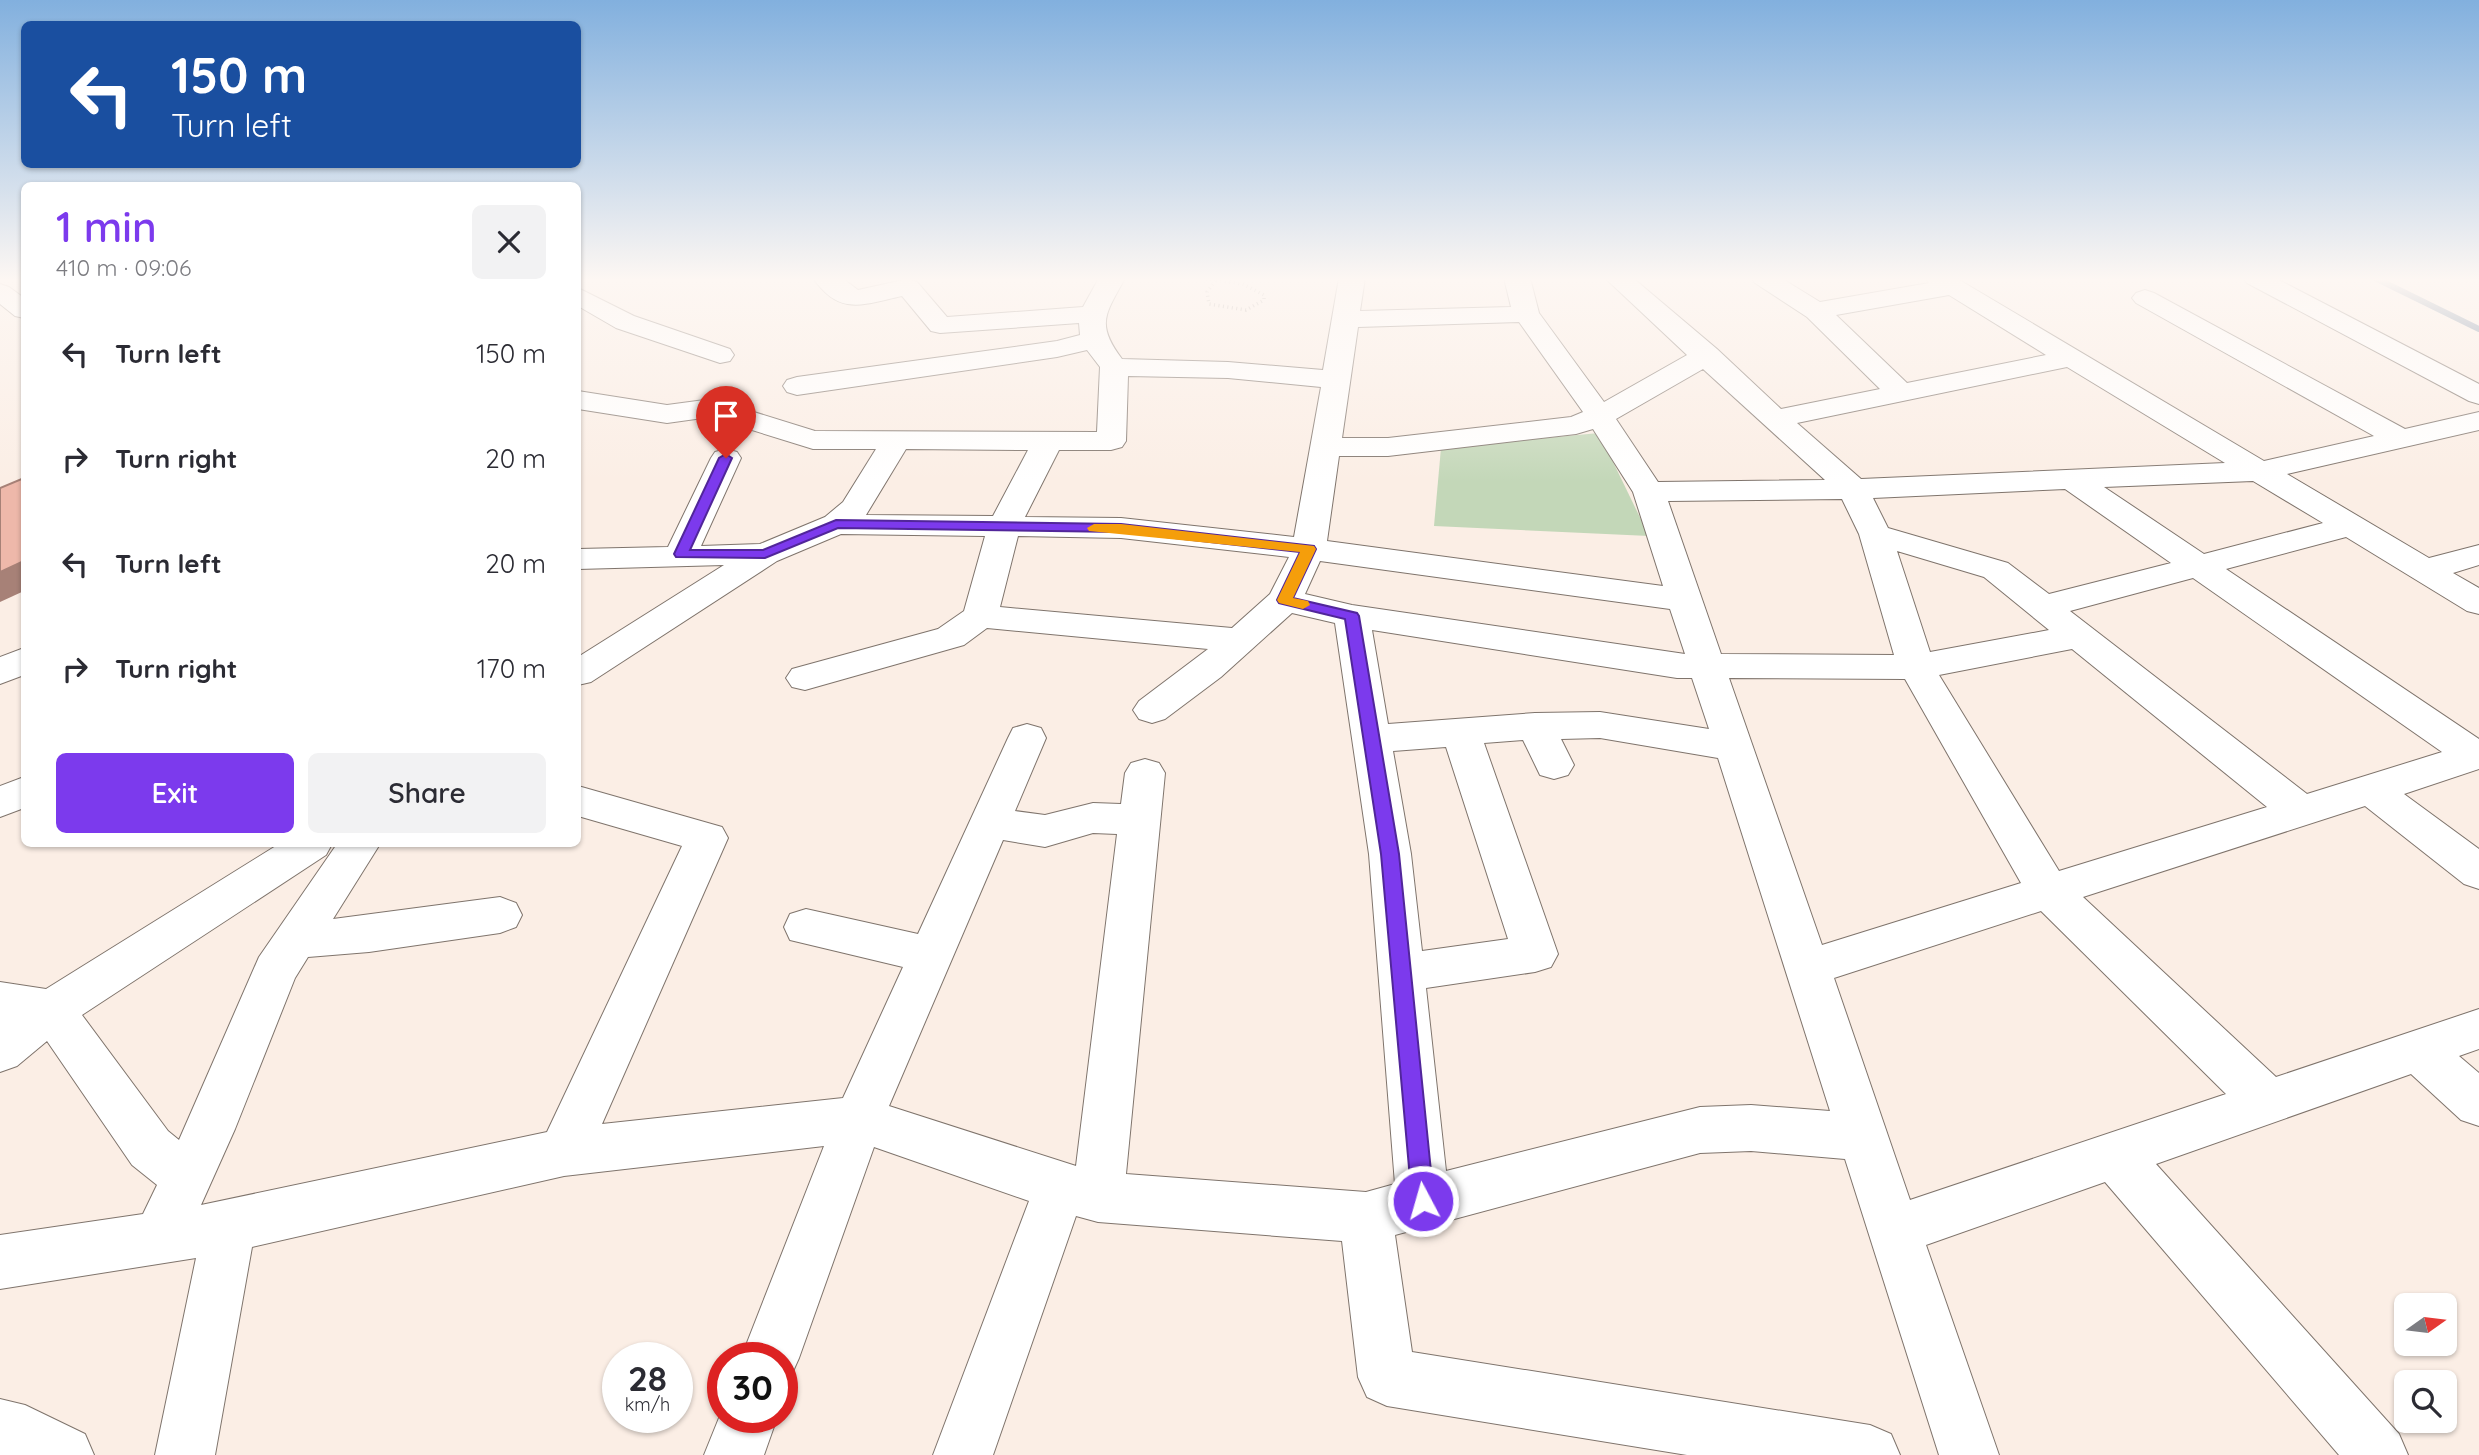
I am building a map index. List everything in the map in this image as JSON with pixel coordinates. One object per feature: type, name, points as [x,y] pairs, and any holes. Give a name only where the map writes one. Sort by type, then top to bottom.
[{"type":"street","points":[[694,346],[720,355]]},
{"type":"street","points":[[581,400],[667,414],[1057,349],[1062,346]]},
{"type":"street","points":[[712,408],[813,440],[1111,441],[1114,367],[1103,346]]},
{"type":"street","points":[[1152,710],[1240,640],[1284,600],[1309,549],[1342,346]]},
{"type":"street","points":[[1554,346],[1649,492],[1969,1455]]},
{"type":"street","points":[[1696,346],[1853,489],[1875,534],[1916,667],[2048,891],[2268,1102]]},
{"type":"street","points":[[1852,346],[1901,393]]},
{"type":"street","points":[[2051,346],[2479,603]]},
{"type":"street","points":[[2231,346],[2401,439]]},
{"type":"street","points":[[2385,346],[2479,395]]},
{"type":"street","points":[[1326,447],[1388,447],[1576,425],[1600,416],[1707,355]]},
{"type":"street","points":[[1776,419],[2071,358]]},
{"type":"street","points":[[1114,367],[1228,370],[1337,380]]},
{"type":"street","points":[[1649,492],[1853,489],[2260,471],[2479,421]]},
{"type":"street","points":[[581,671],[765,554],[836,524],[855,508],[897,440]]},
{"type":"street","points":[[805,678],[951,637],[980,616],[1004,527],[1048,440]]},
{"type":"street","points":[[681,554],[726,458]]},
{"type":"street","points":[[2071,479],[2477,755]]},
{"type":"street","points":[[836,524],[1121,528],[1309,549],[1685,600]]},
{"type":"street","points":[[2043,607],[2351,526]]},
{"type":"street","points":[[1875,534],[1996,570],[2300,811]]},
{"type":"street","points":[[581,559],[681,554],[765,554]]},
{"type":"street","points":[[2424,570],[2479,555]]},
{"type":"street","points":[[1284,600],[1352,616],[1677,666],[1916,667],[2079,636]]},
{"type":"street","points":[[980,616],[1240,640]]},
{"type":"street","points":[[1352,616],[1390,854],[1423,1201]]},
{"type":"street","points":[[0,672],[21,662]]},
{"type":"street","points":[[1372,739],[1535,726],[1600,725],[1734,747]]},
{"type":"street","points":[[1535,726],[1554,765]]},
{"type":"street","points":[[1401,973],[1535,954],[1461,732]]},
{"type":"street","points":[[776,1342],[859,1119],[1027,738]]},
{"type":"street","points":[[1807,968],[2477,755]]},
{"type":"street","points":[[963,1455],[1079,1192],[1141,820],[1145,773]]},
{"type":"street","points":[[2370,789],[2479,872]]},
{"type":"street","points":[[0,802],[21,793]]},
{"type":"street","points":[[564,1152],[706,838],[581,802]]},
{"type":"street","points":[[990,822],[1045,831],[1093,818],[1141,820]]},
{"type":"street","points":[[0,1051],[52,1010],[306,847]]},
{"type":"street","points":[[160,1237],[275,970],[357,847]]},
{"type":"street","points":[[295,940],[369,934],[500,915]]},
{"type":"street","points":[[806,927],[931,955]]},
{"type":"street","points":[[0,1002],[52,1010],[150,1148],[187,1178]]},
{"type":"street","points":[[1894,1231],[2479,1029]]},
{"type":"street","points":[[2418,1050],[2479,1104]]},
{"type":"street","points":[[0,1262],[229,1227],[564,1152],[859,1119],[1079,1192],[1366,1217],[1700,1129],[1751,1128],[1863,1137]]},
{"type":"street","points":[[2115,1154],[2378,1455]]},
{"type":"street","points":[[1366,1217],[1387,1377],[1870,1455]]},
{"type":"street","points":[[185,1455],[229,1227]]},
{"type":"street","points":[[0,1429],[25,1436],[64,1455]]},
{"type":"street","points":[[734,1455],[742,1433]]},
{"type":"green space","points":[[1599,433],[1649,536],[1434,526],[1441,448]]},
{"type":"building","points":[[21,479],[21,562],[0,572],[0,488]]},
{"type":"slow traffic","points":[[1094,528],[1121,528],[1309,549],[1284,600],[1303,605]]},
{"type":"route","points":[[726,458],[681,554],[765,554],[836,524],[1121,528],[1309,549],[1284,600],[1352,616],[1390,854],[1423,1201]]}]
